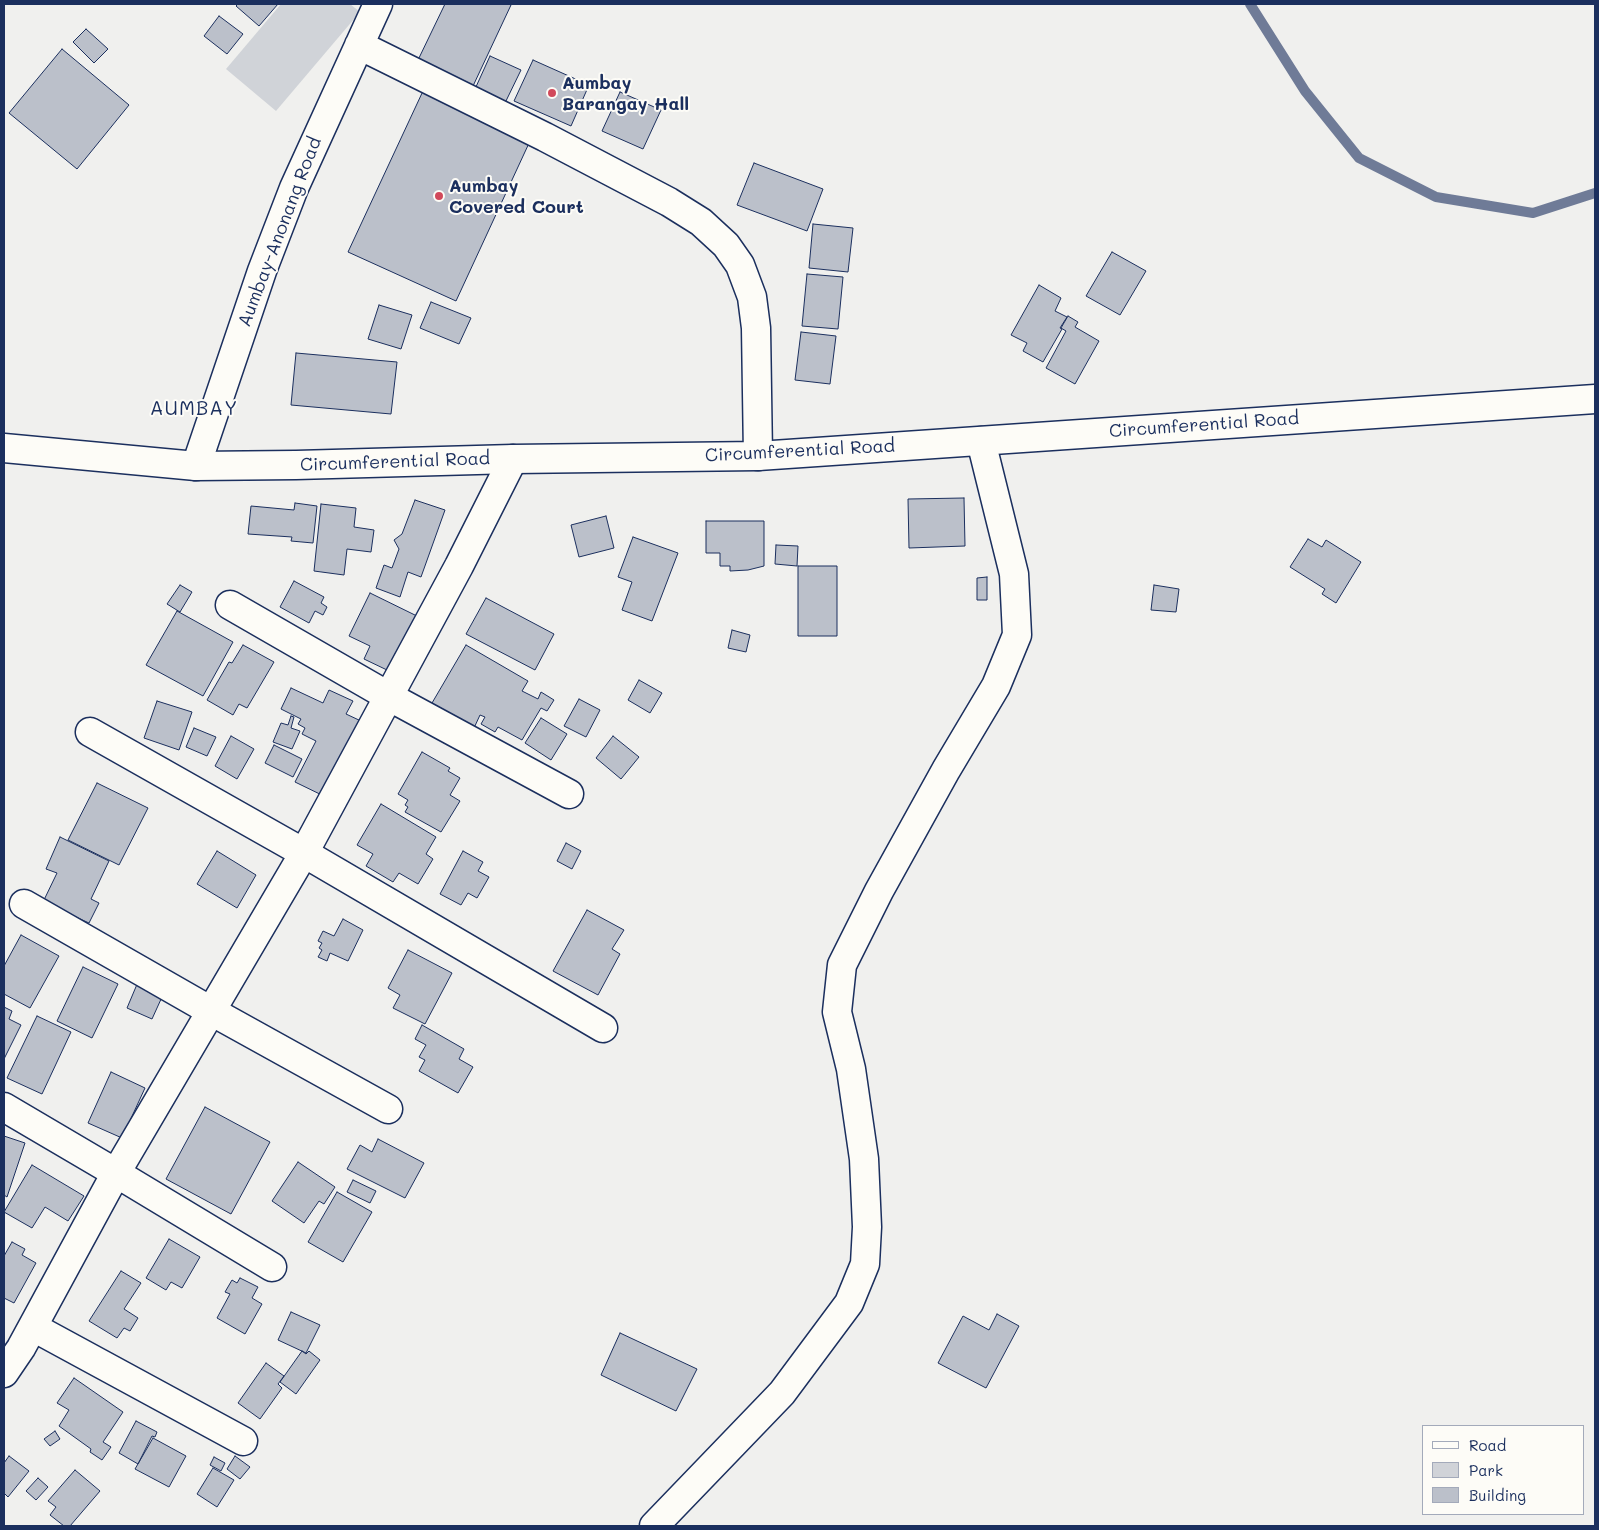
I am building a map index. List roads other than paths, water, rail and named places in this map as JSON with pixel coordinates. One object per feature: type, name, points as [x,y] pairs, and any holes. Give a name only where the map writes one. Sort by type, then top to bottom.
[{"type":"street","name":"Aumbay-Anonang Road","points":[[196,466],[262,271],[290,197],[378,4]]},
{"type":"street","points":[[359,45],[545,137],[669,202],[702,222],[726,244],[740,265],[752,297],[756,328],[758,456]]},
{"type":"street","name":"Circumferential Road","points":[[4,448],[196,466],[296,466],[513,458],[758,456],[1595,399]]},
{"type":"street","points":[[654,1526],[782,1393],[849,1303],[865,1264],[867,1227],[864,1159],[850,1069],[837,1012],[842,964],[878,891],[996,686],[1017,635],[1014,574],[981,441]]},
{"type":"street","points":[[4,1373],[21,1348],[116,1173],[304,852],[459,566],[513,458]]},
{"type":"street","points":[[230,605],[388,696],[569,794]]},
{"type":"street","points":[[90,732],[304,852],[603,1028]]},
{"type":"street","points":[[24,904],[211,1012],[388,1109]]},
{"type":"street","points":[[4,1107],[272,1267]]},
{"type":"street","points":[[32,1327],[243,1441]]},
{"type":"waterway","points":[[1250,4],[1305,91],[1359,158],[1436,197],[1533,213],[1595,193]]},
{"type":"place","name":"Aumbay Barangay Hall","points":[[552,93]]},
{"type":"place","name":"Aumbay Covered Court","points":[[439,196]]},
{"type":"district","name":"AUMBAY","points":[[194,409]]}]
